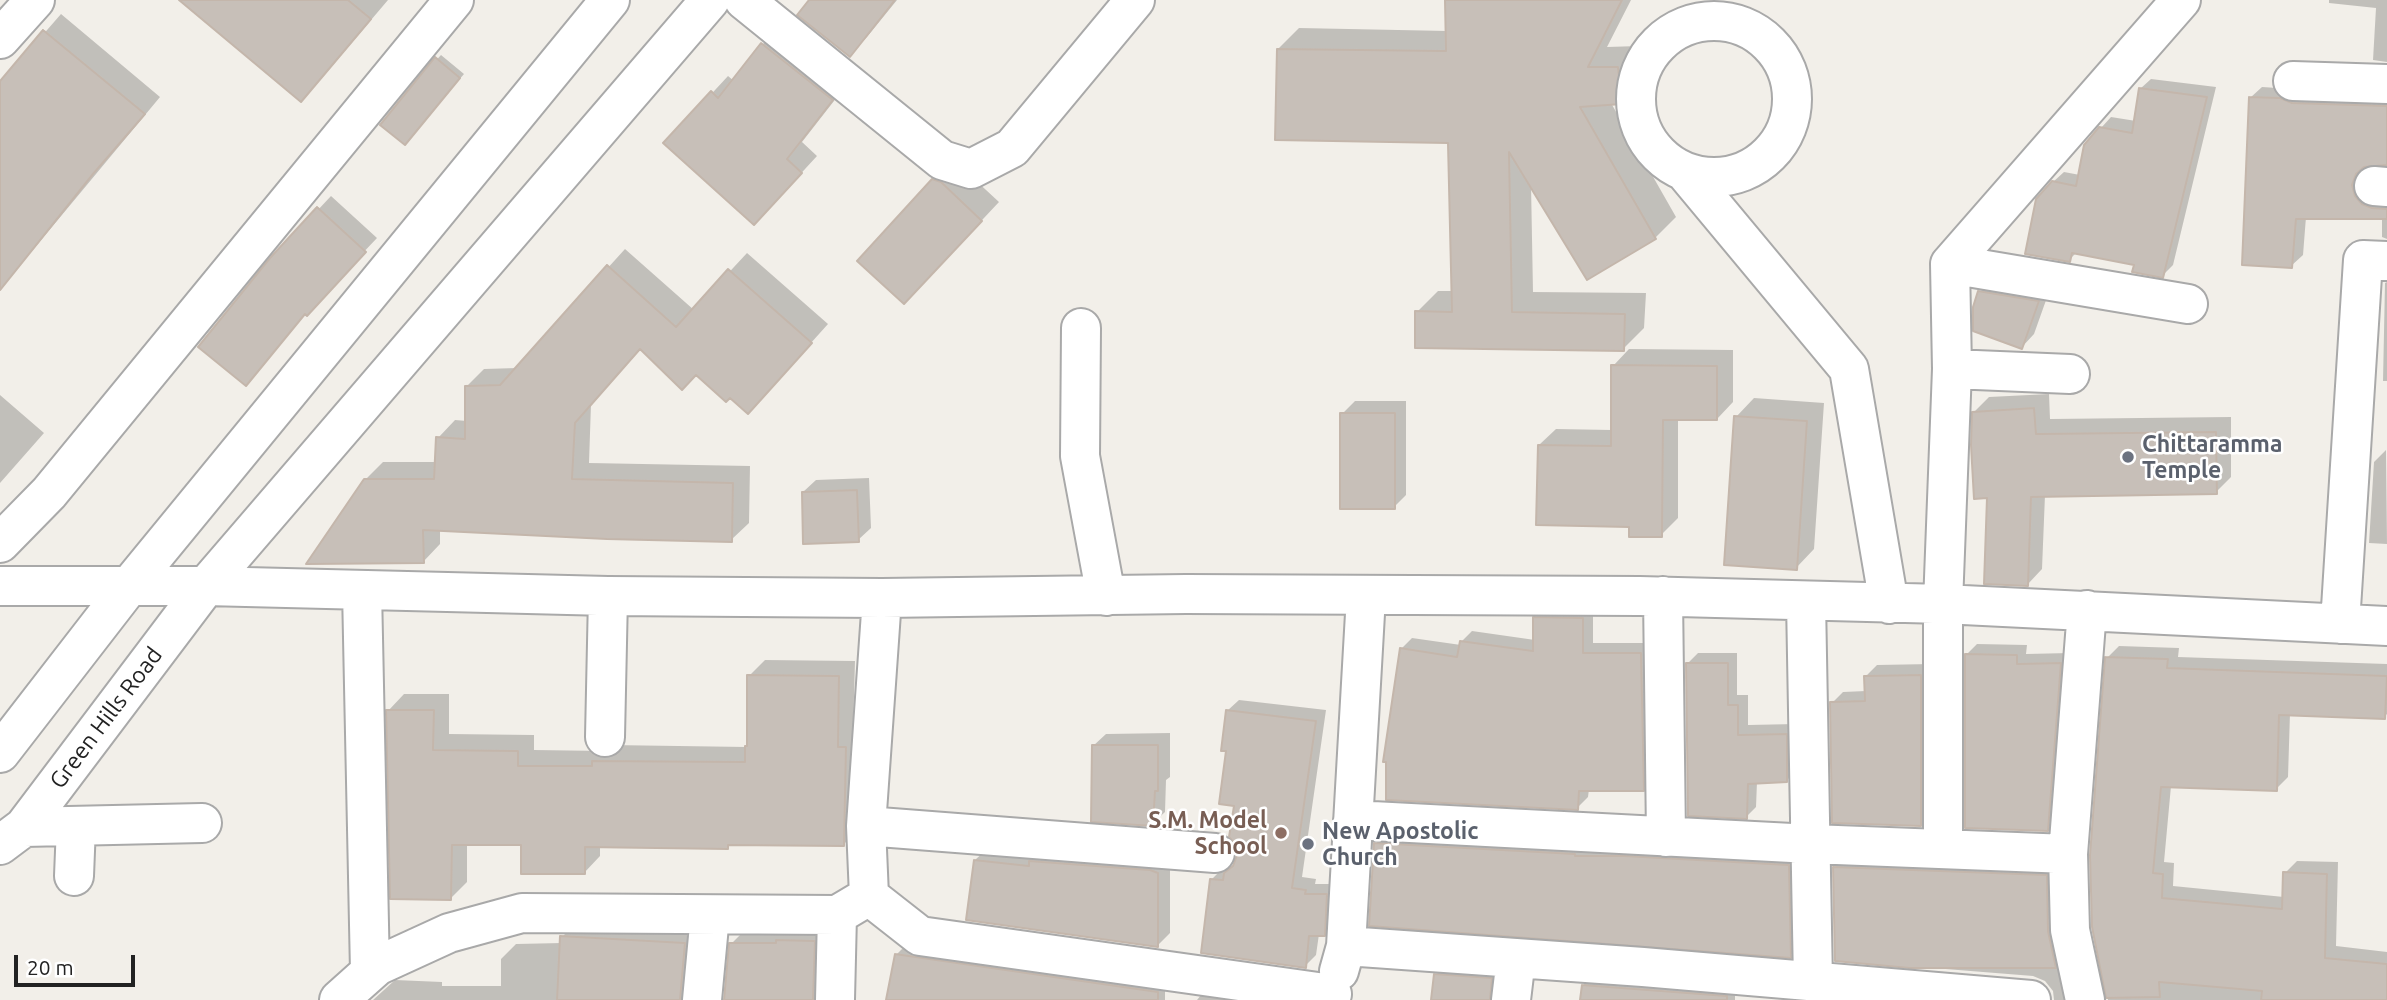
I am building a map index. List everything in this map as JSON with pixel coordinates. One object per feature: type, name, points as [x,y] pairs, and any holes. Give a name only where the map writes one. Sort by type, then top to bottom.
[{"type":"street","points":[[0,39],[35,0]]},
{"type":"street","points":[[0,542],[49,493],[454,0]]},
{"type":"street","points":[[0,753],[130,585],[610,0]]},
{"type":"street","name":"Green Hills Road","points":[[12,836],[206,586],[710,0]]},
{"type":"street","points":[[744,0],[942,160],[971,169],[1012,148],[1135,0]]},
{"type":"street","points":[[1943,849],[1943,604],[1952,369],[1950,264],[2181,0]]},
{"type":"street","points":[[1675,16],[1699,22],[1726,21],[1751,30],[1773,47],[1787,69],[1793,95],[1790,122],[1777,146],[1758,164],[1735,175],[1710,177],[1685,172],[1664,160],[1647,141],[1637,118],[1635,93],[1641,69],[1675,16]]},
{"type":"street","points":[[2293,82],[2387,84]]},
{"type":"street","points":[[1685,172],[1849,369],[1889,604]]},
{"type":"street","points":[[2340,624],[2363,260],[2387,261]]},
{"type":"street","points":[[1950,264],[2188,304]]},
{"type":"street","points":[[1081,328],[1080,456],[1106,596]]},
{"type":"street","points":[[1952,369],[2070,374]]},
{"type":"street","points":[[0,586],[206,586],[608,596],[882,598],[1662,596],[1943,604],[2387,625]]},
{"type":"street","points":[[362,590],[370,972]]},
{"type":"street","points":[[605,737],[608,596]]},
{"type":"street","points":[[882,598],[866,826],[869,896],[920,936],[1332,997],[1346,946],[1366,596]]},
{"type":"street","points":[[1662,596],[1666,837]]},
{"type":"street","points":[[1806,601],[1813,982]]},
{"type":"street","points":[[2085,1000],[2070,930],[2068,854],[2087,610]]},
{"type":"street","points":[[1353,820],[1811,844],[2068,854]]},
{"type":"street","points":[[12,836],[80,849],[202,823]]},
{"type":"street","points":[[866,826],[1215,853]]},
{"type":"street","points":[[339,1000],[377,966],[449,933],[522,913],[837,915],[869,896]]},
{"type":"street","points":[[702,1000],[710,915]]},
{"type":"street","points":[[835,1000],[837,915]]},
{"type":"street","points":[[1346,946],[1516,958],[1641,983],[1767,989],[1813,982],[2031,1000]]},
{"type":"street","points":[[1511,1000],[1516,958]]},
{"type":"building","points":[[179,0],[348,0],[371,19],[301,102]]},
{"type":"building","points":[[809,0],[895,0],[850,57],[797,15]]},
{"type":"building","points":[[1445,0],[1622,0],[1588,67],[1618,67],[1622,104],[1580,107],[1656,239],[1587,280],[1509,152],[1512,312],[1625,314],[1624,351],[1415,348],[1415,311],[1452,312],[1448,143],[1275,140],[1277,49],[1446,51]]},
{"type":"building","points":[[43,30],[145,114],[0,290],[0,81]]},
{"type":"building","points":[[761,43],[833,100],[787,159],[802,173],[754,225],[663,143],[711,91],[718,98]]},
{"type":"building","points":[[435,57],[460,78],[405,145],[380,125]]},
{"type":"building","points":[[2139,88],[2207,97],[2163,278],[2132,272],[2134,265],[2072,253],[2070,262],[2025,254],[2036,199],[2052,181],[2076,186],[2084,145],[2099,127],[2132,133]]},
{"type":"building","points":[[2249,97],[2280,98],[2292,103],[2387,106],[2387,165],[2364,167],[2356,174],[2352,185],[2355,196],[2362,204],[2387,209],[2387,219],[2296,219],[2292,268],[2242,265]]},
{"type":"building","points":[[932,179],[941,182],[982,221],[904,304],[857,261]]},
{"type":"building","points":[[317,207],[366,252],[307,316],[305,314],[246,386],[198,347],[270,258]]},
{"type":"building","points":[[607,265],[676,327],[728,269],[812,343],[748,414],[730,398],[726,402],[696,375],[682,390],[640,349],[575,423],[572,479],[733,483],[732,542],[423,530],[424,563],[306,564],[364,479],[434,479],[436,437],[465,439],[465,386],[500,385]]},
{"type":"building","points":[[1978,291],[2039,301],[2022,349],[1973,331],[1973,307]]},
{"type":"building","points":[[1611,365],[1717,366],[1717,420],[1663,420],[1662,537],[1629,537],[1629,527],[1536,525],[1538,445],[1611,446]]},
{"type":"building","points":[[2034,408],[2036,434],[2216,432],[2217,494],[2031,497],[2028,586],[1984,584],[1987,498],[1974,499],[1972,412]]},
{"type":"building","points":[[1340,413],[1395,413],[1395,509],[1340,509]]},
{"type":"building","points":[[1734,416],[1807,421],[1797,570],[1724,565]]},
{"type":"building","points":[[857,490],[859,542],[803,544],[802,492]]},
{"type":"building","points":[[1533,617],[1583,618],[1583,653],[1641,653],[1644,791],[1579,791],[1578,810],[1386,800],[1386,762],[1383,762],[1400,648],[1457,657],[1460,641],[1533,651]]},
{"type":"building","points":[[1965,654],[2017,655],[2017,664],[2061,663],[2048,831],[1965,828]]},
{"type":"building","points":[[2105,657],[2168,659],[2167,668],[2387,676],[2385,719],[2279,715],[2277,791],[2161,787],[2153,873],[2163,874],[2162,898],[2282,909],[2283,872],[2327,874],[2325,958],[2387,964],[2387,1000],[2261,1000],[2262,991],[2159,982],[2160,997],[2106,998],[2092,927],[2090,855]]},
{"type":"building","points":[[1686,663],[1728,663],[1728,705],[1738,705],[1738,735],[1787,734],[1787,782],[1748,784],[1747,819],[1688,816]]},
{"type":"building","points":[[747,675],[839,676],[838,747],[846,747],[844,846],[728,845],[728,849],[585,847],[585,874],[521,874],[521,845],[452,845],[451,900],[390,899],[386,710],[434,710],[433,750],[518,751],[518,766],[592,766],[592,761],[745,762]]},
{"type":"building","points":[[1921,675],[1921,826],[1832,823],[1830,702],[1865,701],[1864,676]]},
{"type":"building","points":[[1226,710],[1316,721],[1292,888],[1306,890],[1305,894],[1327,894],[1325,936],[1309,936],[1306,968],[1201,953],[1210,879],[1223,880],[1224,873],[1233,866],[1237,855],[1235,844],[1229,837],[1234,806],[1219,804],[1226,751],[1221,751]]},
{"type":"building","points":[[1092,745],[1158,745],[1158,791],[1155,791],[1153,826],[1091,822]]},
{"type":"building","points":[[1374,843],[1575,856],[1625,856],[1789,865],[1791,958],[1369,926]]},
{"type":"building","points":[[974,860],[1029,866],[1029,861],[1150,870],[1158,873],[1158,947],[966,920]]},
{"type":"building","points":[[1833,867],[2047,875],[2048,931],[2056,968],[1909,968],[1835,961]]},
{"type":"building","points":[[560,936],[685,943],[680,1000],[557,1000]]},
{"type":"building","points":[[776,940],[815,941],[813,1000],[724,1000],[729,943],[776,943]]},
{"type":"building","points":[[895,954],[1158,992],[1158,1000],[886,1000]]},
{"type":"building","points":[[1434,974],[1492,978],[1490,1000],[1431,1000]]},
{"type":"building","points":[[1582,985],[1727,996],[1727,1000],[1580,1000]]},
{"type":"place","name":"Chittaramma Temple","points":[[2128,457]]},
{"type":"place","name":"S.M. Model School","points":[[1281,833]]},
{"type":"place","name":"New Apostolic Church","points":[[1308,844]]}]
